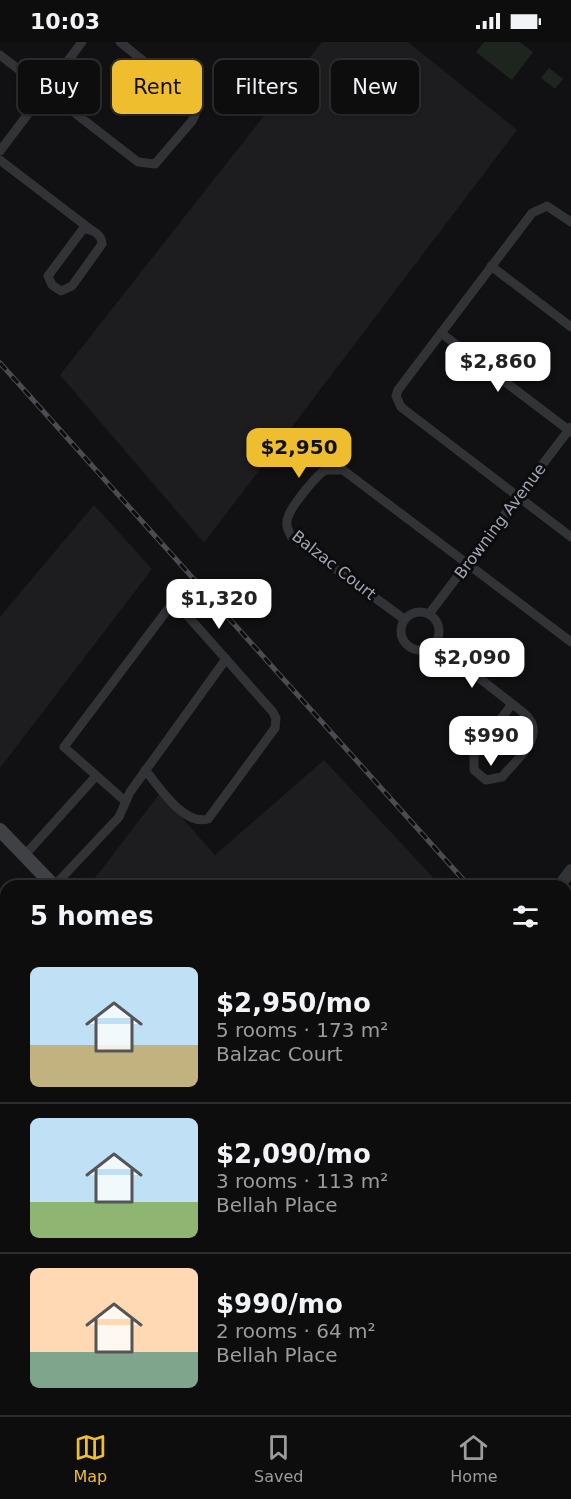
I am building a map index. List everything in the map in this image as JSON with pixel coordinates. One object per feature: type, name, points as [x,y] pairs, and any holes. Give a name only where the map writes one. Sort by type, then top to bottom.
[{"type":"main road","points":[[0,830],[43,880]]},
{"type":"street","points":[[68,60],[82,42]]},
{"type":"street","points":[[76,114],[138,162],[148,165],[160,161],[192,122],[195,115],[194,102],[120,42]]},
{"type":"street","points":[[0,55],[18,69]]},
{"type":"street","points":[[0,152],[28,114]]},
{"type":"street","points":[[0,160],[90,229],[102,240],[100,248],[69,288],[57,289],[49,281],[50,272],[83,230],[90,229]]},
{"type":"street","points":[[571,222],[547,206],[535,210],[398,390],[398,402],[571,537]]},
{"type":"street","points":[[491,266],[571,327]]},
{"type":"street","points":[[441,333],[570,430]]},
{"type":"street","name":"Browning Avenue","points":[[429,614],[570,430]]},
{"type":"street","name":"Balzac Court","points":[[404,619],[291,536],[288,531],[290,514],[320,473],[333,468],[343,470],[467,564]]},
{"type":"street","points":[[467,564],[571,642]]},
{"type":"street","points":[[125,801],[64,747],[172,606],[180,608],[273,711],[276,722],[275,728],[212,816],[197,821],[188,817],[145,770]]},
{"type":"street","points":[[416,612],[429,614],[437,622],[439,633],[435,643],[422,650],[407,646],[400,633],[404,619],[416,612]]},
{"type":"street","points":[[435,643],[512,704],[534,722],[536,728],[531,741],[502,777],[494,781],[486,780],[474,771],[474,755],[512,704]]},
{"type":"street","points":[[48,880],[119,817],[125,801],[145,770],[226,659]]},
{"type":"street","points":[[24,856],[96,776]]},
{"type":"shaded area","points":[[322,42],[408,42],[517,130],[204,543],[60,375],[265,114],[319,114],[319,60],[308,60]]},
{"type":"shaded area","points":[[484,42],[520,42],[533,52],[512,80],[476,52]]},
{"type":"shaded area","points":[[549,68],[563,79],[555,89],[541,78]]},
{"type":"shaded area","points":[[94,505],[152,569],[0,768],[0,617]]},
{"type":"shaded area","points":[[324,760],[435,880],[94,880],[160,793],[215,855]]},
{"type":"railway","points":[[0,363],[464,880]]}]
